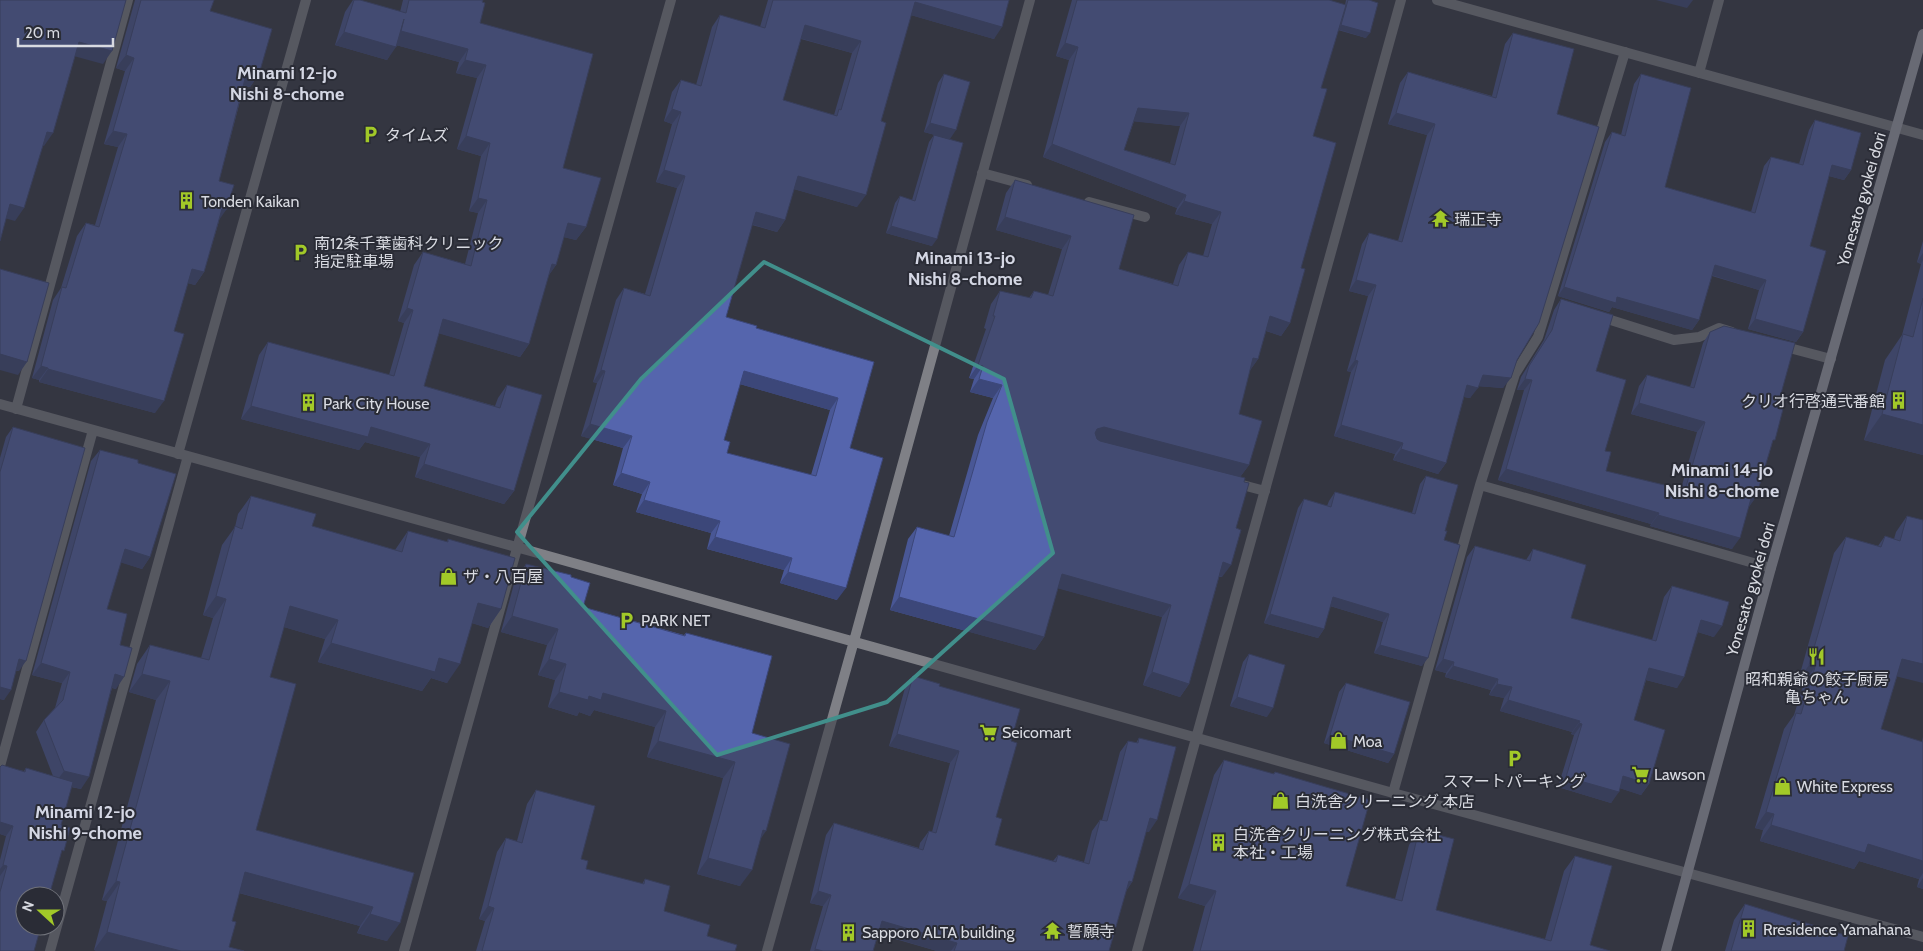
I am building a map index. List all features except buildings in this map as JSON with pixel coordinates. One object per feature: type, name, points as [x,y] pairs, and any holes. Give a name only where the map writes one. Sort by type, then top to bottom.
[{"type":"street","points":[[16,409],[128,0]]},
{"type":"street","points":[[50,951],[306,0]]},
{"type":"street","points":[[404,951],[671,0]]},
{"type":"street","points":[[767,951],[1030,0]]},
{"type":"street","points":[[1137,951],[1401,0]]},
{"type":"street","points":[[1436,0],[1923,135]]},
{"type":"street","points":[[1699,73],[1719,0]]},
{"type":"street","name":"Yonesato gyokei dori","points":[[1666,951],[1770,568],[1923,34]]},
{"type":"street","points":[[1393,793],[1480,486],[1515,374],[1538,337],[1554,303],[1625,52]]},
{"type":"street","points":[[982,173],[1041,189]]},
{"type":"street","points":[[1079,199],[1145,218]]},
{"type":"street","points":[[1585,312],[1674,340],[1699,337],[1719,328],[1738,333]]},
{"type":"street","points":[[1776,344],[1831,359]]},
{"type":"street","points":[[0,404],[1393,793],[1923,937]]},
{"type":"street","points":[[0,766],[94,430]]},
{"type":"street","points":[[1221,480],[1266,491]]},
{"type":"street","points":[[1480,486],[1770,568]]},
{"type":"highlighted area","points":[[764,262],[1004,379],[1053,553],[887,702],[717,755],[517,532],[641,379]]},
{"type":"place","name":"タイムズ","points":[[371,135]]},
{"type":"place","name":"Tonden Kaikan","points":[[187,201]]},
{"type":"place","name":"瑞正寺","points":[[1440,219]]},
{"type":"place","name":"南12条千葉歯科クリニック 指定駐車場","points":[[300,252]]},
{"type":"place","name":"クリオ行啓通弐番館","points":[[1899,401]]},
{"type":"place","name":"Park City House","points":[[309,403]]},
{"type":"place","name":"ザ・八百屋","points":[[449,576]]},
{"type":"place","name":"PARK NET","points":[[627,620]]},
{"type":"place","name":"昭和親爺の餃子厨房 亀ちゃん","points":[[1817,657]]},
{"type":"place","name":"Seicomart","points":[[988,732]]},
{"type":"place","name":"Moa","points":[[1339,741]]},
{"type":"place","name":"スマートパーキング","points":[[1514,759]]},
{"type":"place","name":"Lawson","points":[[1640,774]]},
{"type":"place","name":"White Express","points":[[1783,786]]},
{"type":"place","name":"白洗舎クリーニング 本店","points":[[1281,801]]},
{"type":"place","name":"白洗舎クリーニング株式会社 本社・工場","points":[[1219,843]]},
{"type":"place","name":"Rresidence Yamahana","points":[[1749,929]]},
{"type":"place","name":"誓願寺","points":[[1053,931]]},
{"type":"place","name":"Sapporo ALTA building","points":[[848,932]]},
{"type":"district","name":"Minami 12-jo Nishi 8-chome","points":[[287,83]]},
{"type":"district","name":"Minami 13-jo Nishi 8-chome","points":[[965,268]]},
{"type":"district","name":"Minami 14-jo Nishi 8-chome","points":[[1722,480]]},
{"type":"district","name":"Minami 12-jo Nishi 9-chome","points":[[85,822]]}]
